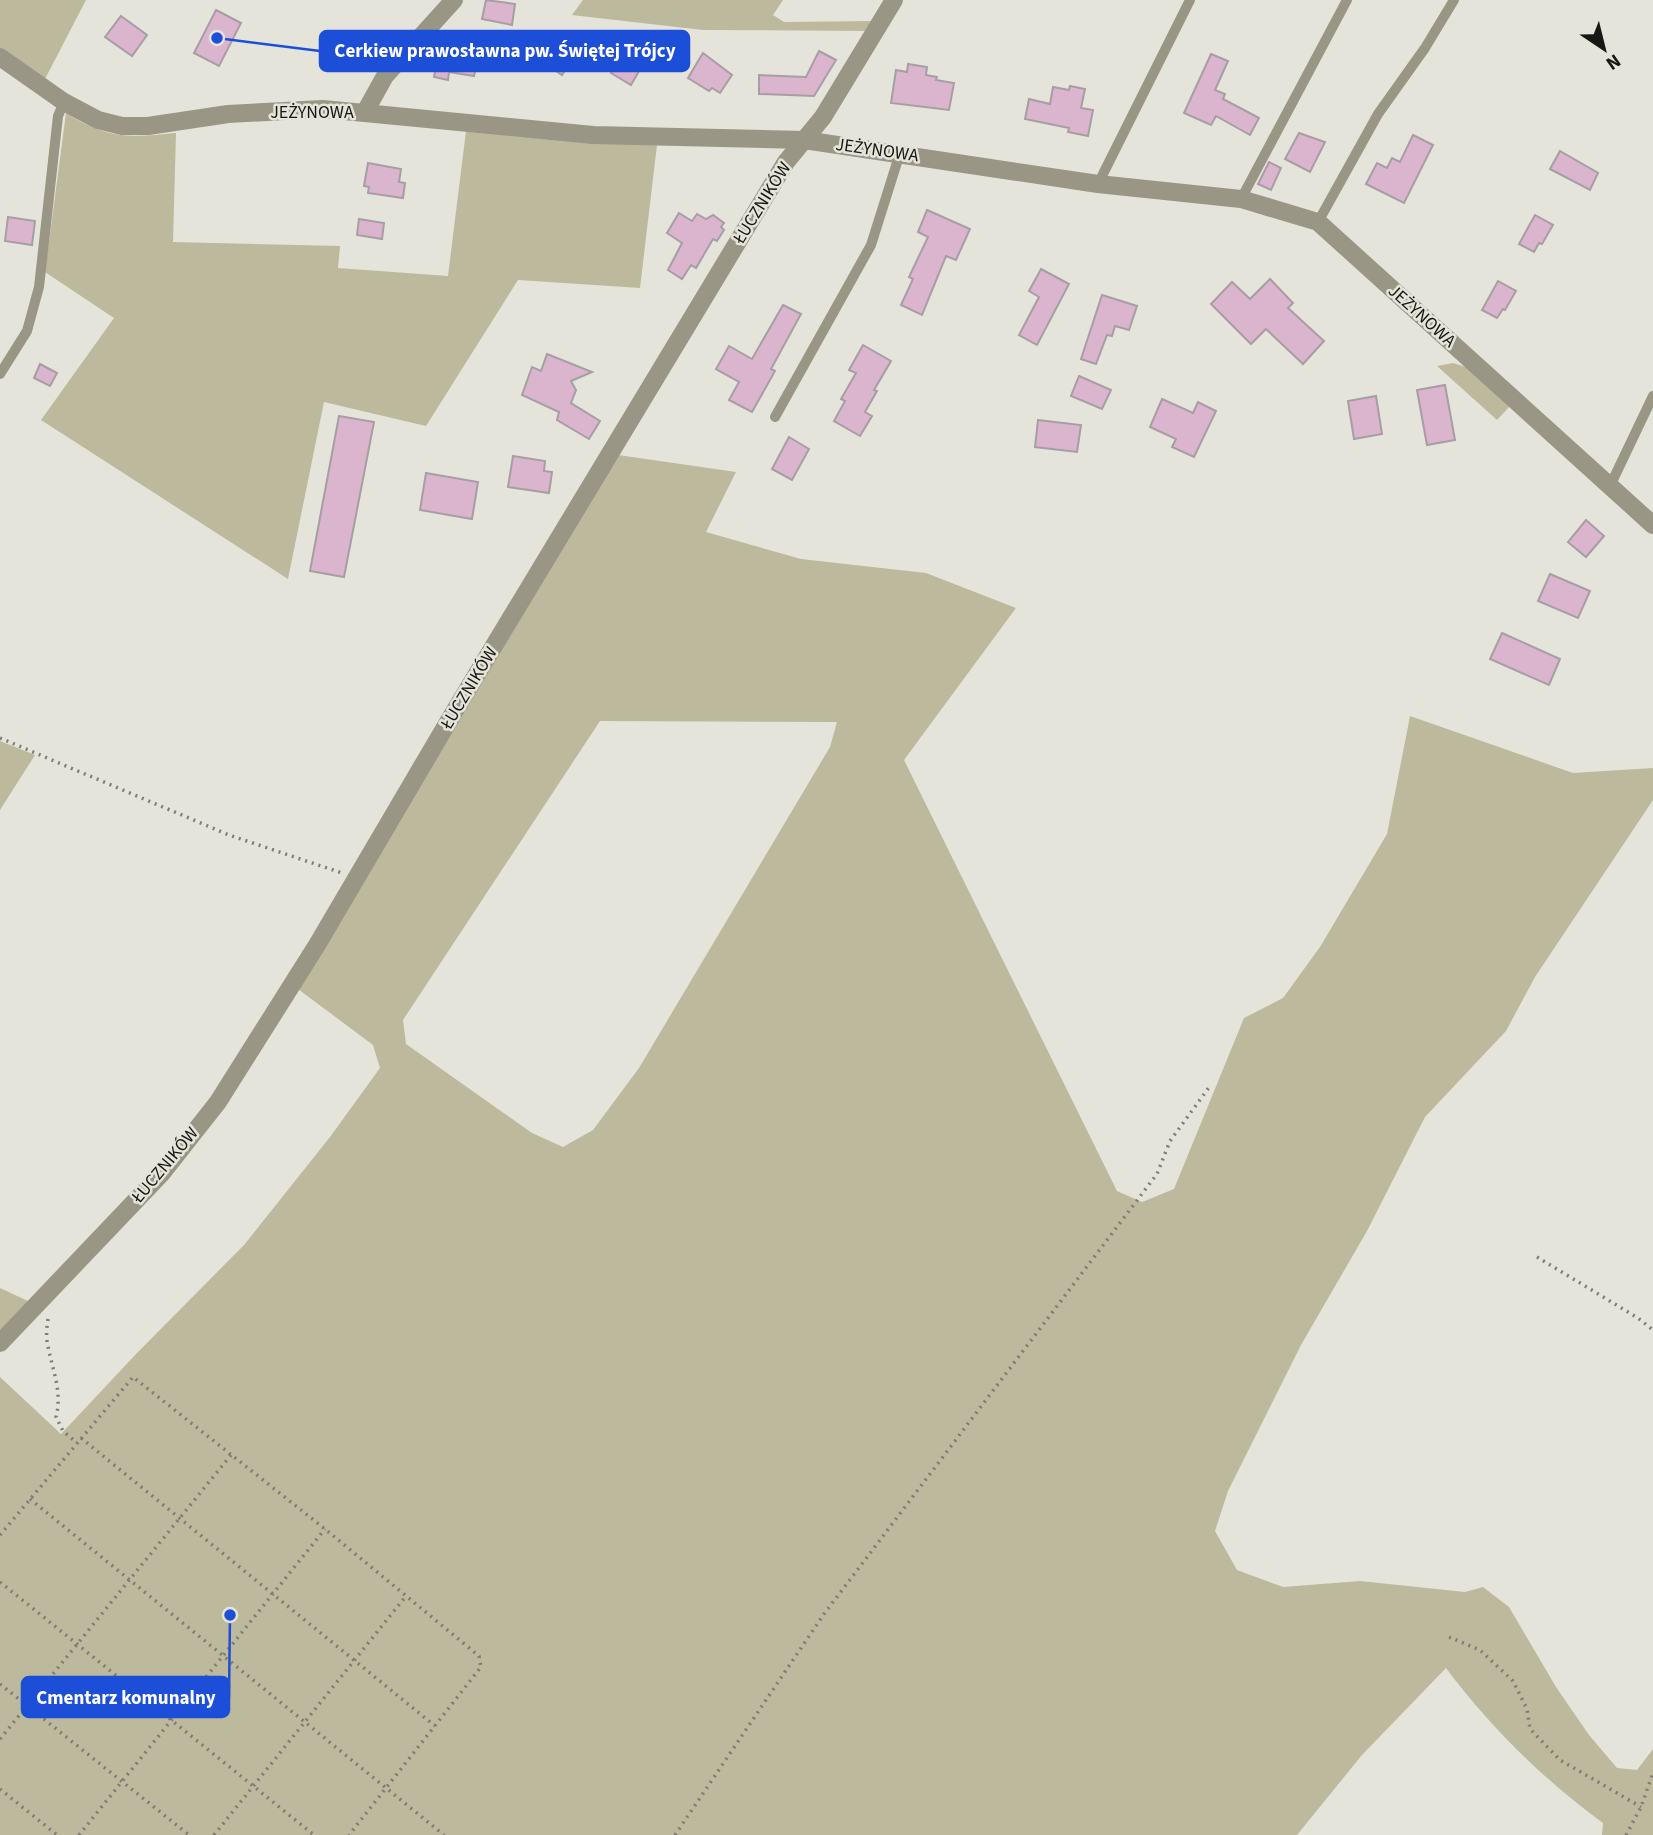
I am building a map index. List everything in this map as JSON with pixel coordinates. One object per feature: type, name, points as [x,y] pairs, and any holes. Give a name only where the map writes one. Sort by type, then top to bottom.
[{"type":"street","points":[[365,112],[385,76],[454,0]]},
{"type":"street","name":"ŁUCZNIKÓW","points":[[0,1343],[162,1172],[218,1102],[317,945],[454,712],[786,162],[823,117],[894,0]]},
{"type":"street","name":"JEŻYNOWA","points":[[0,57],[64,102],[98,120],[122,126],[148,126],[228,114],[323,109],[593,135],[804,140],[1098,184],[1241,199],[1318,222],[1653,525]]},
{"type":"lane","points":[[1098,184],[1190,0]]},
{"type":"lane","points":[[1241,199],[1347,0]]},
{"type":"lane","points":[[1318,222],[1378,114],[1425,48],[1454,0]]},
{"type":"lane","points":[[0,374],[27,331],[39,287],[58,116],[64,102]]},
{"type":"lane","points":[[775,417],[871,245],[900,153]]},
{"type":"lane","points":[[1609,486],[1653,396]]},
{"type":"path","points":[[0,738],[229,835],[324,869],[357,877]]},
{"type":"path","points":[[676,1835],[824,1614],[1157,1174],[1170,1141],[1210,1086]]},
{"type":"path","points":[[1537,1257],[1638,1318],[1653,1330]]},
{"type":"path","points":[[40,1301],[48,1318],[47,1340],[56,1374],[59,1406],[56,1417],[64,1431],[180,1518],[435,1726]]},
{"type":"path","points":[[0,1535],[133,1377],[325,1529],[479,1656],[481,1667],[349,1835]]},
{"type":"path","points":[[0,1739],[231,1455]]},
{"type":"path","points":[[30,1499],[444,1835]]},
{"type":"path","points":[[79,1835],[325,1529]]},
{"type":"path","points":[[0,1582],[314,1835]]},
{"type":"path","points":[[214,1835],[406,1596]]},
{"type":"path","points":[[1449,1637],[1480,1650],[1513,1681],[1527,1709],[1530,1729],[1560,1760],[1642,1807]]},
{"type":"path","points":[[0,1684],[188,1835]]},
{"type":"path","points":[[1626,1835],[1642,1807],[1653,1773]]},
{"type":"path","points":[[0,1789],[57,1835]]},
{"type":"shaded area","points":[[0,0],[86,0],[45,79],[0,49]]},
{"type":"shaded area","points":[[583,0],[783,0],[773,15],[784,22],[875,21],[869,31],[703,30],[572,15]]},
{"type":"shaded area","points":[[66,113],[94,128],[119,135],[176,133],[173,242],[340,246],[338,268],[448,276],[466,131],[657,145],[640,288],[518,280],[426,426],[324,402],[288,579],[41,420],[114,318],[45,272]]},
{"type":"shaded area","points":[[1453,363],[1469,368],[1510,406],[1497,420],[1437,366]]},
{"type":"shaded area","points":[[618,455],[736,472],[706,532],[801,559],[926,573],[1016,608],[904,760],[1117,1191],[1142,1202],[1174,1189],[1244,1018],[1283,998],[1320,947],[1387,834],[1410,716],[1573,773],[1653,768],[1653,800],[1535,977],[1506,1031],[1425,1117],[1367,1231],[1301,1345],[1228,1491],[1215,1531],[1237,1570],[1283,1587],[1360,1581],[1465,1592],[1483,1587],[1509,1607],[1556,1687],[1589,1735],[1617,1768],[1637,1770],[1653,1749],[1653,1835],[1602,1835],[1603,1823],[1559,1789],[1519,1752],[1446,1668],[1362,1755],[1297,1835],[0,1835],[0,1377],[61,1434],[244,1245],[330,1137],[380,1068],[373,1045],[298,989]],"holes":[[[600,721],[837,722],[830,747],[639,1068],[593,1130],[563,1147],[532,1133],[406,1044],[403,1020]]]},
{"type":"shaded area","points":[[0,741],[35,755],[0,810]]},
{"type":"shaded area","points":[[0,1288],[30,1302],[0,1335]]},
{"type":"building","points":[[486,0],[515,4],[512,25],[482,19]]},
{"type":"building","points":[[216,10],[241,23],[219,66],[194,53]]},
{"type":"building","points":[[121,16],[147,35],[132,56],[105,37]]},
{"type":"building","points":[[570,38],[582,45],[562,75],[550,67]]},
{"type":"building","points":[[621,39],[643,54],[634,68],[639,71],[631,85],[611,73],[614,68],[606,63]]},
{"type":"building","points":[[467,40],[486,44],[482,66],[477,63],[474,76],[449,72],[448,80],[434,77],[439,51],[452,54],[454,44],[466,46]]},
{"type":"building","points":[[819,51],[836,60],[814,96],[759,94],[759,75],[806,77]]},
{"type":"building","points":[[703,53],[732,75],[720,93],[712,88],[709,91],[688,78]]},
{"type":"building","points":[[1211,54],[1228,61],[1215,90],[1225,94],[1223,99],[1259,118],[1250,135],[1216,116],[1211,125],[1184,113]]},
{"type":"building","points":[[908,64],[927,67],[926,75],[954,83],[949,110],[891,103],[896,70],[907,72]]},
{"type":"building","points":[[1070,86],[1085,89],[1081,108],[1093,110],[1088,136],[1068,132],[1069,128],[1025,119],[1029,99],[1050,104],[1053,87],[1069,90]]},
{"type":"building","points":[[1299,133],[1325,142],[1310,172],[1285,159]]},
{"type":"building","points":[[1413,135],[1433,145],[1404,203],[1366,184],[1377,163],[1387,168],[1392,158],[1400,162]]},
{"type":"building","points":[[1560,151],[1598,173],[1590,190],[1550,169]]},
{"type":"building","points":[[1269,162],[1281,168],[1271,190],[1258,184]]},
{"type":"building","points":[[368,163],[401,169],[399,182],[405,183],[403,198],[368,193],[369,187],[364,186]]},
{"type":"building","points":[[927,210],[970,229],[956,260],[946,256],[922,315],[901,305],[913,279],[909,277],[928,237],[918,232]]},
{"type":"building","points":[[679,213],[692,221],[697,214],[706,219],[713,215],[724,223],[721,227],[724,230],[717,241],[713,239],[696,268],[691,265],[682,279],[668,270],[682,243],[667,233]]},
{"type":"building","points":[[1535,215],[1553,225],[1534,252],[1519,244]]},
{"type":"building","points":[[8,217],[35,221],[32,245],[5,241]]},
{"type":"building","points":[[359,219],[384,223],[382,239],[357,235]]},
{"type":"building","points":[[1041,269],[1069,284],[1037,345],[1019,335],[1039,297],[1029,291]]},
{"type":"building","points":[[1270,279],[1293,303],[1288,308],[1324,341],[1303,364],[1266,329],[1251,344],[1211,304],[1232,282],[1250,299]]},
{"type":"building","points":[[1498,281],[1516,291],[1497,318],[1482,310]]},
{"type":"building","points":[[1102,295],[1137,306],[1129,330],[1115,326],[1112,336],[1107,335],[1096,364],[1081,359]]},
{"type":"building","points":[[783,305],[801,314],[771,369],[775,371],[752,412],[729,400],[739,382],[716,369],[729,346],[752,359]]},
{"type":"building","points":[[863,345],[891,361],[874,390],[877,391],[865,412],[872,416],[860,436],[834,421],[845,401],[841,399],[856,373],[849,370]]},
{"type":"building","points":[[547,354],[592,372],[571,381],[576,390],[571,403],[600,421],[589,439],[557,420],[559,412],[522,395],[532,367],[541,371]]},
{"type":"building","points":[[40,364],[57,373],[50,386],[34,378]]},
{"type":"building","points":[[1079,376],[1111,390],[1102,409],[1071,396]]},
{"type":"building","points":[[1445,385],[1455,440],[1427,445],[1417,390]]},
{"type":"building","points":[[1376,396],[1382,434],[1354,439],[1348,401]]},
{"type":"building","points":[[1162,399],[1193,413],[1198,402],[1216,411],[1194,457],[1172,447],[1176,439],[1150,427]]},
{"type":"building","points":[[339,416],[374,422],[344,577],[310,571]]},
{"type":"building","points":[[1038,420],[1081,425],[1077,452],[1035,447]]},
{"type":"building","points":[[789,437],[809,449],[792,480],[772,469]]},
{"type":"building","points":[[513,456],[545,461],[544,471],[552,472],[549,493],[508,487]]},
{"type":"building","points":[[426,473],[478,482],[472,519],[420,510]]},
{"type":"building","points":[[1586,520],[1604,536],[1586,557],[1568,542]]},
{"type":"building","points":[[1550,574],[1590,591],[1578,618],[1538,601]]},
{"type":"building","points":[[1502,633],[1560,659],[1549,685],[1490,659]]},
{"type":"place","name":"Cerkiew prawosławna pw. Świętej Trójcy","points":[[217,38]]},
{"type":"place","name":"Cmentarz komunalny","points":[[230,1615]]}]
